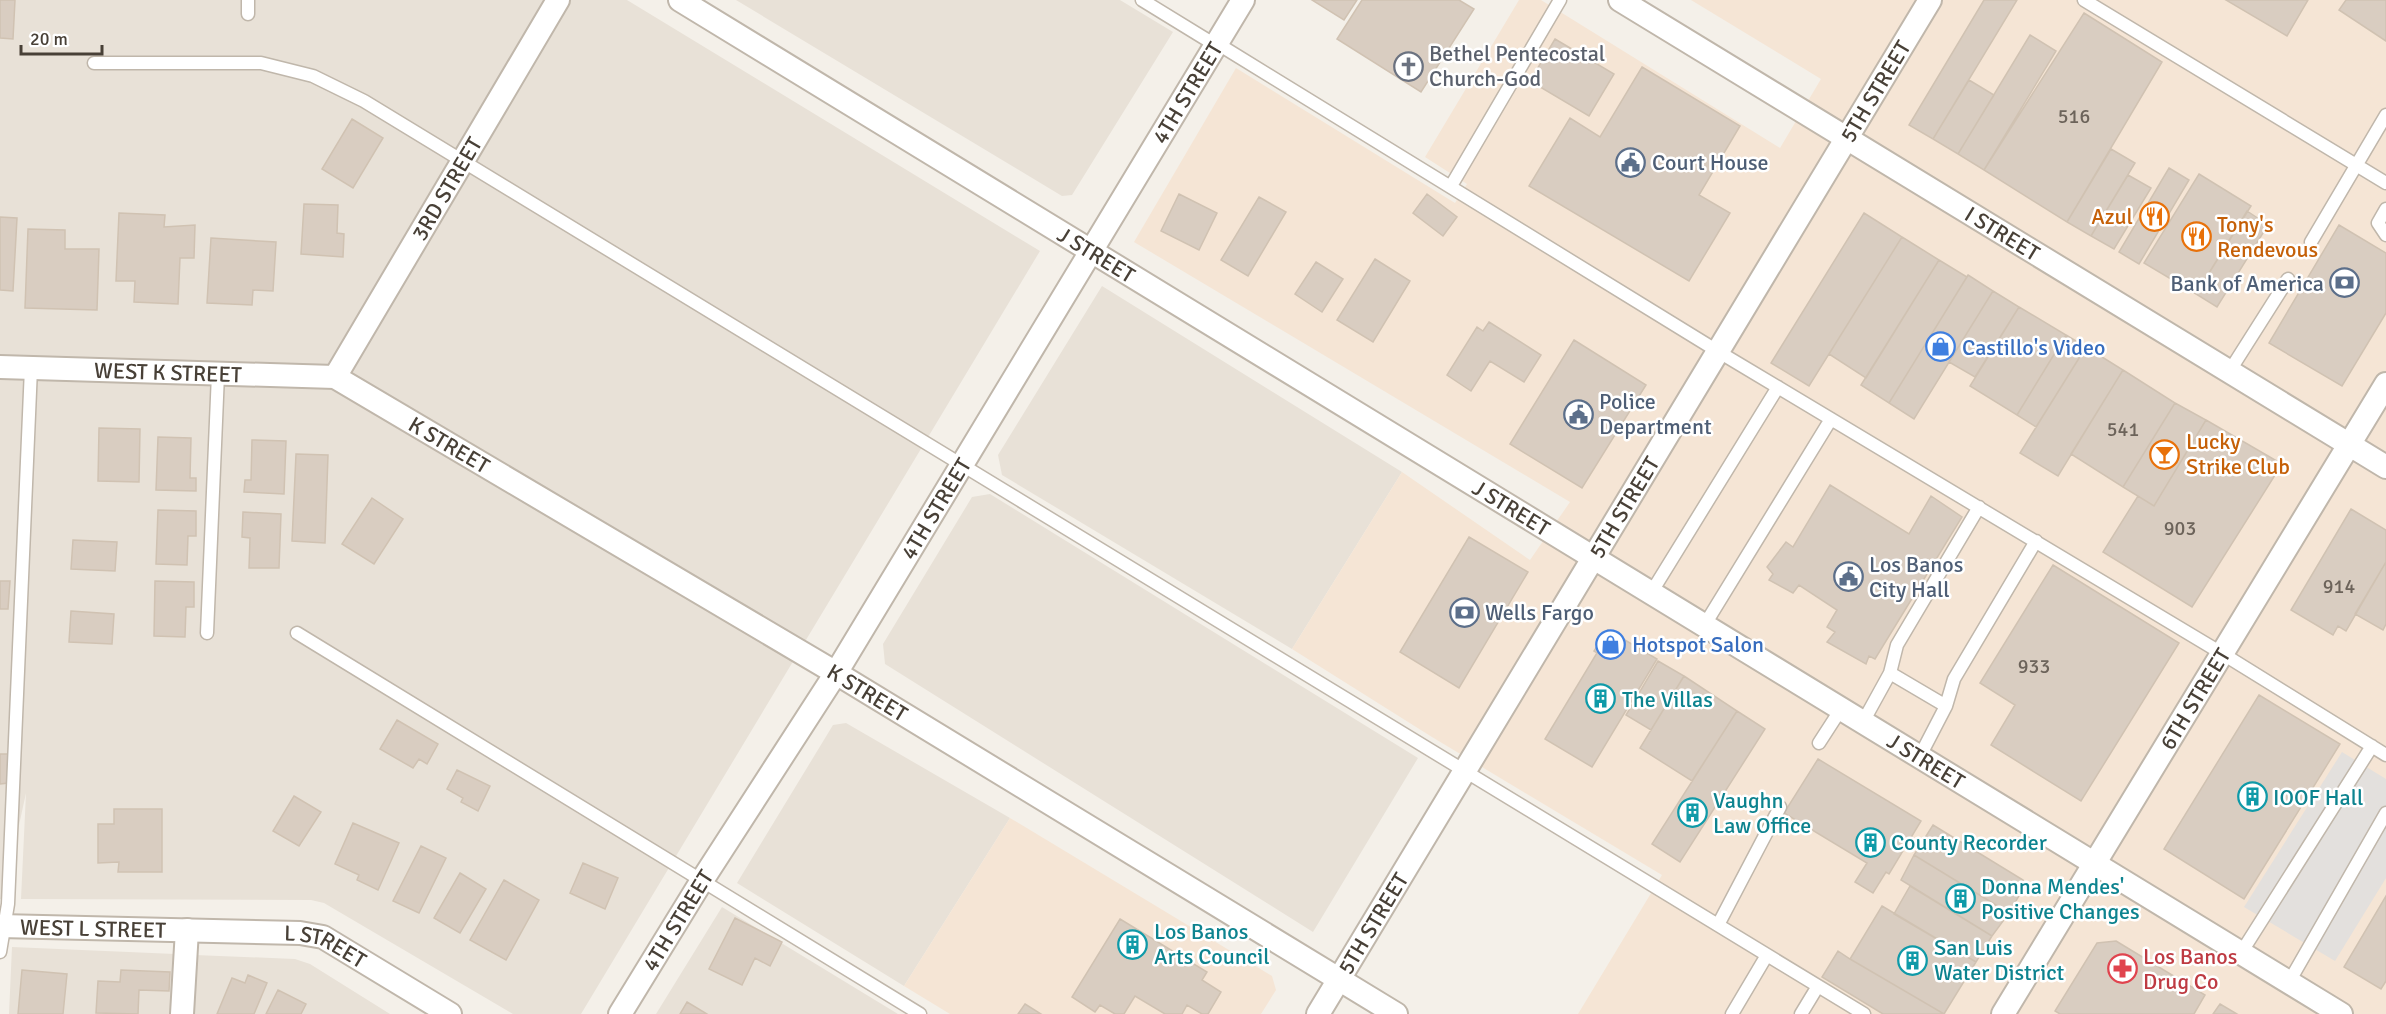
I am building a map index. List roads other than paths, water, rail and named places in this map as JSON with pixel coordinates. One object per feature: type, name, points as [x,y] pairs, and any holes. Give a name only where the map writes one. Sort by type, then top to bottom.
[{"type":"street","name":"3RD STREET","points":[[335,377],[558,0]]},
{"type":"street","name":"J STREET","points":[[680,0],[2341,1014]]},
{"type":"street","name":"4TH STREET","points":[[620,1014],[701,882],[836,673],[1243,0]]},
{"type":"street","name":"I STREET","points":[[1620,0],[2386,467]]},
{"type":"street","name":"5TH STREET","points":[[1318,1014],[1930,0]]},
{"type":"street","name":"WEST K STREET","points":[[0,367],[335,377]]},
{"type":"street","name":"K STREET","points":[[335,377],[836,673],[1396,1014]]},
{"type":"street","name":"6TH STREET","points":[[2003,1014],[2386,384]]},
{"type":"street","name":"WEST L STREET","points":[[2,926],[187,930]]},
{"type":"street","points":[[182,1014],[187,930]]},
{"type":"street","name":"L STREET","points":[[187,930],[300,933],[323,937],[450,1014]]},
{"type":"lane","points":[[248,0],[248,14]]},
{"type":"lane","points":[[1142,0],[2386,755]]},
{"type":"lane","points":[[1451,186],[1560,0]]},
{"type":"lane","points":[[2084,0],[2386,183]]},
{"type":"lane","points":[[94,63],[261,63],[313,76],[364,101],[1864,1014]]},
{"type":"lane","points":[[2311,242],[2357,166],[2382,131],[2386,115]]},
{"type":"lane","points":[[2386,209],[2378,223],[2386,235]]},
{"type":"lane","points":[[2229,372],[2288,279]]},
{"type":"lane","points":[[0,952],[2,926],[8,904],[31,368]]},
{"type":"lane","points":[[207,633],[218,374]]},
{"type":"lane","points":[[1651,593],[1778,387]]},
{"type":"lane","points":[[1704,626],[1831,419]]},
{"type":"lane","points":[[1863,722],[1890,673],[1897,645],[1979,507]]},
{"type":"lane","points":[[1920,756],[1946,706],[1954,680],[2036,541]]},
{"type":"lane","points":[[297,633],[920,1014]]},
{"type":"lane","points":[[1890,673],[1946,706]]},
{"type":"lane","points":[[1819,743],[1841,709]]},
{"type":"lane","points":[[2241,952],[2372,746]]},
{"type":"lane","points":[[1718,925],[1780,807]]},
{"type":"lane","points":[[2289,982],[2386,813]]},
{"type":"lane","points":[[1732,1014],[1767,955]]},
{"type":"lane","points":[[1802,1014],[1818,986]]},
{"type":"place","name":"Bethel Pentecostal Church-God","points":[[1408,66]]},
{"type":"place","name":"Court House","points":[[1631,162]]},
{"type":"place","name":"Azul","points":[[2154,216]]},
{"type":"place","name":"Tony's Rendevous","points":[[2196,237]]},
{"type":"place","name":"Bank of America","points":[[2345,283]]},
{"type":"place","name":"Castillo's Video","points":[[1941,347]]},
{"type":"place","name":"Police Department","points":[[1578,414]]},
{"type":"place","name":"Lucky Strike Club","points":[[2165,454]]},
{"type":"place","name":"Los Banos City Hall","points":[[1848,577]]},
{"type":"place","name":"Wells Fargo","points":[[1464,612]]},
{"type":"place","name":"Hotspot Salon","points":[[1611,644]]},
{"type":"place","name":"The Villas","points":[[1601,699]]},
{"type":"place","name":"IOOF Hall","points":[[2252,797]]},
{"type":"place","name":"Vaughn Law Office","points":[[1692,813]]},
{"type":"place","name":"County Recorder","points":[[1870,842]]},
{"type":"place","name":"Donna Mendes' Positive Changes","points":[[1960,899]]},
{"type":"place","name":"Los Banos Arts Council","points":[[1133,944]]},
{"type":"place","name":"San Luis Water District","points":[[1913,960]]},
{"type":"place","name":"Los Banos Drug Co","points":[[2122,969]]}]
